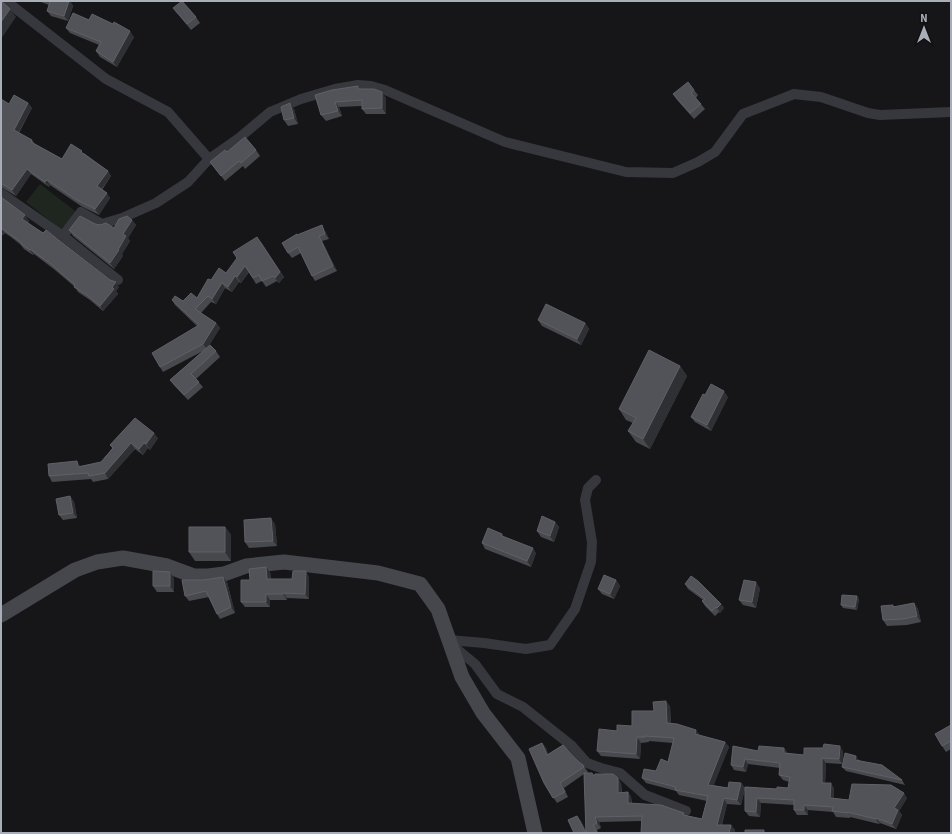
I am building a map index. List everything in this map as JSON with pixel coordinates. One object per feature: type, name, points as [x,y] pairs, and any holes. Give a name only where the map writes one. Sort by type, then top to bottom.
[{"type":"street","points":[[6,1],[106,79],[168,112],[209,159]]},
{"type":"street","points":[[64,236],[82,212],[102,224],[122,218],[156,203],[188,182],[209,159],[239,138],[270,112],[301,99],[335,89],[358,85],[371,86],[385,90],[505,142],[626,172],[673,173],[698,162],[715,152],[743,114],[794,94],[821,97],[868,113],[880,115],[951,112]]},
{"type":"street","points":[[1,193],[64,236],[118,280]]},
{"type":"street","points":[[450,642],[484,643],[526,649],[550,645],[575,609],[591,562],[592,542],[585,500],[588,488],[596,480]]},
{"type":"street","points":[[1,615],[75,570],[97,562],[123,558],[167,566],[194,576],[224,574],[246,566],[284,562],[378,573],[420,584],[438,610],[462,678],[479,707],[518,758],[535,833]]},
{"type":"street","points":[[450,642],[475,664],[497,694],[523,707],[572,746],[587,763],[620,773],[645,795],[686,811]]},
{"type":"shaded area","points":[[40,184],[79,214],[64,232],[26,202]]},
{"type":"building","points":[[1,1],[10,9],[1,22]]},
{"type":"building","points":[[49,1],[69,1],[64,16],[47,11]]},
{"type":"building","points":[[182,1],[196,17],[187,24],[173,8]]},
{"type":"building","points":[[73,13],[89,20],[92,14],[113,24],[114,22],[130,31],[113,62],[96,51],[101,42],[66,28]]},
{"type":"building","points":[[688,82],[694,90],[691,93],[701,104],[690,113],[673,94]]},
{"type":"building","points":[[358,86],[358,89],[374,89],[382,92],[382,108],[362,109],[362,100],[335,102],[338,111],[321,115],[315,95],[332,90]]},
{"type":"building","points":[[14,95],[28,103],[14,130],[32,140],[31,142],[62,159],[71,144],[108,171],[97,186],[107,193],[95,209],[77,200],[47,180],[45,182],[27,169],[12,190],[1,183],[1,99],[9,104]]},
{"type":"building","points":[[290,103],[294,118],[284,120],[281,107]]},
{"type":"building","points":[[245,137],[256,150],[241,163],[239,161],[221,176],[210,162],[225,150],[227,152]]},
{"type":"building","points":[[1,197],[25,215],[22,219],[43,233],[46,230],[110,280],[116,282],[112,287],[114,289],[100,306],[87,295],[74,287],[75,285],[51,264],[21,244],[22,243],[1,228]]},
{"type":"building","points":[[80,216],[95,224],[100,225],[106,223],[114,228],[119,219],[127,216],[132,220],[123,234],[126,236],[119,250],[110,263],[69,230]]},
{"type":"building","points":[[322,225],[325,234],[319,236],[333,266],[312,276],[298,247],[288,253],[282,243],[297,234]]},
{"type":"building","points":[[257,237],[280,272],[275,278],[273,276],[262,281],[259,275],[253,278],[245,266],[237,277],[235,276],[228,287],[222,283],[212,299],[208,296],[195,309],[216,323],[203,344],[160,367],[152,353],[199,325],[172,300],[175,296],[183,301],[191,293],[197,298],[208,279],[211,280],[219,268],[226,273],[237,258],[233,252]]},
{"type":"building","points":[[546,304],[585,323],[577,339],[538,320]]},
{"type":"building","points":[[210,345],[216,351],[191,374],[199,382],[184,395],[170,380]]},
{"type":"building","points":[[649,350],[680,366],[643,439],[628,431],[636,418],[619,409]]},
{"type":"building","points":[[711,384],[724,391],[707,425],[691,417],[703,394],[705,395]]},
{"type":"building","points":[[135,418],[154,433],[146,444],[144,443],[139,449],[131,443],[105,473],[89,476],[88,473],[49,476],[48,464],[77,461],[78,467],[101,462],[113,448],[110,445]]},
{"type":"building","points":[[70,496],[73,513],[59,515],[56,499]]},
{"type":"building","points":[[542,516],[555,522],[550,536],[537,531]]},
{"type":"building","points":[[271,518],[273,541],[245,542],[244,520]]},
{"type":"building","points":[[189,527],[225,527],[225,552],[189,552]]},
{"type":"building","points":[[488,528],[502,534],[502,536],[533,548],[527,561],[482,543]]},
{"type":"building","points":[[266,567],[267,579],[292,579],[293,571],[306,571],[305,594],[266,594],[266,602],[241,602],[241,580],[250,580],[249,569]]},
{"type":"building","points":[[153,571],[170,572],[170,586],[153,586]]},
{"type":"building","points":[[604,575],[616,580],[610,594],[598,589]]},
{"type":"building","points":[[691,576],[721,604],[717,608],[716,607],[712,611],[702,601],[705,599],[685,584]]},
{"type":"building","points":[[223,577],[231,607],[217,614],[206,591],[185,596],[182,580],[204,580]]},
{"type":"building","points":[[744,580],[756,582],[752,602],[739,600]]},
{"type":"building","points":[[842,595],[857,596],[855,607],[841,605]]},
{"type":"building","points":[[914,603],[917,616],[903,619],[883,620],[881,606],[893,605],[893,607]]},
{"type":"building","points":[[666,701],[667,723],[677,724],[696,730],[695,734],[725,742],[708,785],[728,788],[729,782],[741,783],[737,800],[724,798],[717,825],[731,825],[729,833],[641,833],[642,816],[595,817],[597,823],[593,825],[597,833],[586,833],[584,773],[592,773],[594,776],[595,774],[613,774],[618,778],[618,793],[628,792],[628,803],[661,805],[684,813],[683,815],[702,819],[708,796],[675,790],[676,787],[642,778],[644,769],[656,771],[661,759],[668,762],[674,738],[645,736],[637,737],[636,754],[597,751],[599,729],[617,731],[617,725],[632,726],[632,711],[654,711],[653,702]]},
{"type":"building","points":[[951,725],[951,741],[942,746],[935,734]]},
{"type":"building","points":[[542,743],[547,755],[563,745],[584,767],[560,783],[565,792],[553,798],[544,783],[529,749]]},
{"type":"building","points":[[824,744],[840,746],[839,759],[822,758],[822,783],[831,783],[830,798],[849,800],[852,784],[891,785],[904,793],[894,808],[898,810],[892,824],[876,818],[847,812],[832,811],[833,807],[804,805],[804,810],[794,810],[794,800],[757,798],[756,812],[745,811],[745,787],[777,789],[777,787],[788,788],[790,777],[779,775],[780,763],[745,759],[743,767],[731,765],[733,746],[758,751],[759,746],[784,748],[784,753],[804,755],[804,748],[823,748]]},
{"type":"building","points":[[845,753],[856,756],[855,760],[882,765],[902,780],[842,767]]},
{"type":"building","points":[[577,816],[586,833],[574,833],[568,820]]},
{"type":"building","points":[[745,830],[764,830],[764,833],[745,833]]}]
